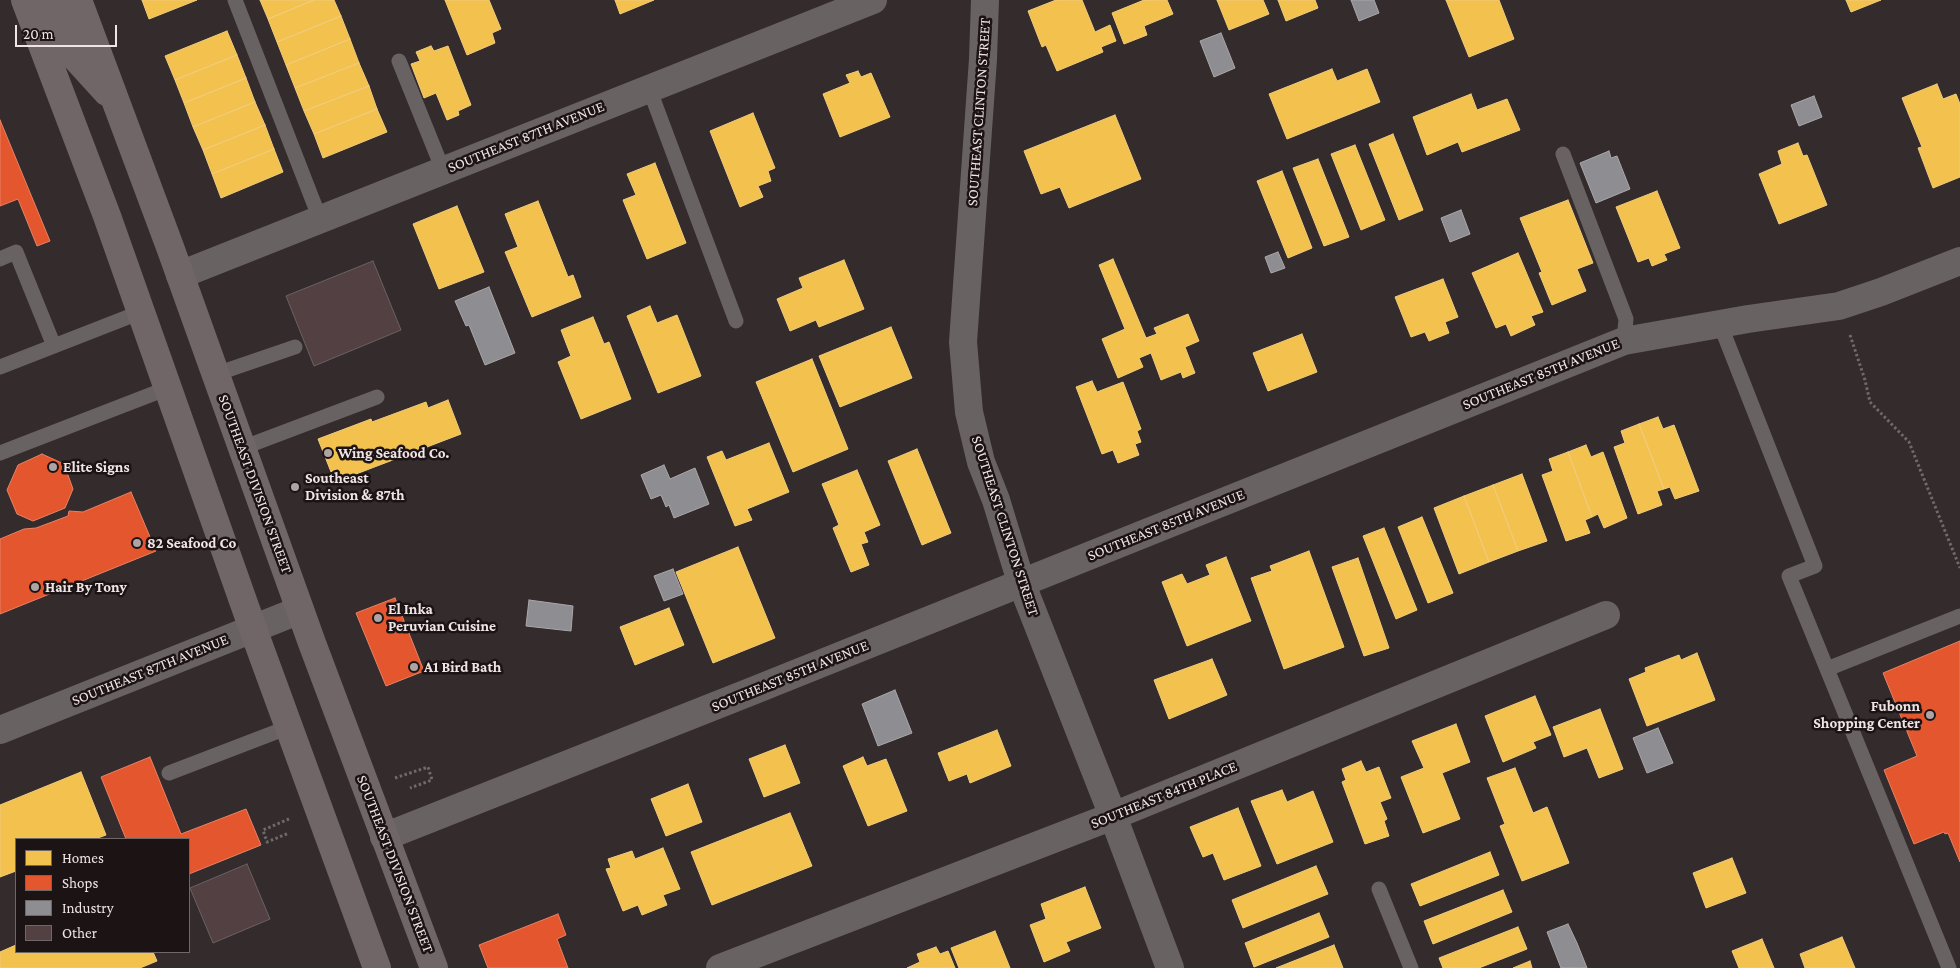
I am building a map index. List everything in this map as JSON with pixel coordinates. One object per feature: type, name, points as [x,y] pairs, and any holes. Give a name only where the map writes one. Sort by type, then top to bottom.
[{"type":"main road","points":[[25,0],[107,216],[253,629],[377,968]]},
{"type":"main road","points":[[54,0],[76,58],[117,103]]},
{"type":"main road","name":"SOUTHEAST DIVISION STREET","points":[[78,0],[180,275],[300,610],[434,968]]},
{"type":"street","name":"SOUTHEAST 87TH AVENUE","points":[[180,275],[872,0]]},
{"type":"street","name":"SOUTHEAST CLINTON STREET","points":[[985,0],[984,59],[963,342],[969,412],[981,462],[996,500],[1022,582],[1170,968]]},
{"type":"street","name":"SOUTHEAST 85TH AVENUE","points":[[384,837],[1624,341],[1839,306],[1881,292],[1960,261]]},
{"type":"street","name":"SOUTHEAST 87TH AVENUE","points":[[0,730],[300,610]]},
{"type":"street","name":"SOUTHEAST 84TH PLACE","points":[[720,968],[1113,816],[1606,615]]},
{"type":"lane","points":[[235,0],[320,219]]},
{"type":"lane","points":[[400,61],[444,170]]},
{"type":"lane","points":[[650,88],[736,321]]},
{"type":"lane","points":[[1563,154],[1626,319],[1624,341]]},
{"type":"lane","points":[[0,259],[16,252],[54,346]]},
{"type":"lane","points":[[0,367],[141,312]]},
{"type":"lane","points":[[1720,324],[1815,566],[1790,576],[1949,968]]},
{"type":"lane","points":[[216,374],[295,347]]},
{"type":"lane","points":[[0,453],[168,388]]},
{"type":"lane","points":[[242,448],[377,397]]},
{"type":"lane","points":[[1827,669],[1960,616]]},
{"type":"lane","points":[[169,772],[289,727]]},
{"type":"lane","points":[[1379,888],[1411,968]]},
{"type":"path","points":[[1839,306],[1866,380],[1870,402],[1909,442],[1960,568]]},
{"type":"path","points":[[407,774],[428,767],[432,780],[410,788]]},
{"type":"path","points":[[281,821],[263,830],[267,842],[289,833]]},
{"type":"building: Homes","points":[[142,0],[197,0],[149,19]]},
{"type":"building: Homes","points":[[260,0],[314,0],[268,19]]},
{"type":"building: Homes","points":[[314,0],[334,0],[341,16],[277,42],[268,19]]},
{"type":"building: Homes","points":[[445,0],[489,0],[501,29],[492,33],[495,43],[467,55]]},
{"type":"building: Homes","points":[[615,0],[654,0],[620,14]]},
{"type":"building: Homes","points":[[1056,0],[1082,0],[1095,32],[1110,25],[1116,41],[1101,47],[1103,52],[1057,71],[1046,45],[1042,47],[1028,11]]},
{"type":"building: Homes","points":[[1144,0],[1167,0],[1173,14],[1144,26],[1147,35],[1124,44],[1112,13]]},
{"type":"building: Homes","points":[[1217,0],[1263,0],[1269,14],[1229,30]]},
{"type":"building: Homes","points":[[1278,0],[1315,0],[1318,8],[1286,21]]},
{"type":"building: Homes","points":[[1446,0],[1499,0],[1514,39],[1469,57]]},
{"type":"building: Homes","points":[[1846,0],[1881,0],[1851,12]]},
{"type":"building: Homes","points":[[341,16],[350,39],[286,65],[277,42]]},
{"type":"building: Homes","points":[[227,31],[237,55],[175,80],[165,56]]},
{"type":"building: Homes","points":[[350,39],[359,63],[295,88],[286,65]]},
{"type":"building: Homes","points":[[431,46],[434,51],[448,46],[471,105],[458,111],[459,115],[447,120],[436,93],[424,98],[411,64],[420,61],[416,52]]},
{"type":"building: Homes","points":[[237,55],[246,78],[184,103],[175,80]]},
{"type":"building: Homes","points":[[359,63],[369,86],[304,111],[295,88]]},
{"type":"building: Homes","points":[[1332,69],[1337,81],[1367,69],[1380,102],[1287,139],[1269,94]]},
{"type":"building: Homes","points":[[858,71],[861,77],[871,73],[890,117],[840,137],[823,94],[850,83],[846,75]]},
{"type":"building: Homes","points":[[246,78],[255,102],[193,127],[184,103]]},
{"type":"building: Homes","points":[[1937,84],[1943,99],[1956,94],[1960,104],[1960,177],[1933,188],[1918,148],[1922,147],[1902,98]]},
{"type":"building: Homes","points":[[369,86],[377,109],[314,134],[304,111]]},
{"type":"building: Homes","points":[[1471,94],[1477,110],[1507,99],[1520,130],[1462,152],[1458,142],[1427,155],[1413,117]]},
{"type":"building: Homes","points":[[255,102],[265,125],[203,150],[193,127]]},
{"type":"building: Homes","points":[[377,109],[387,132],[323,158],[314,134]]},
{"type":"building: Homes","points":[[753,113],[775,168],[768,171],[771,181],[758,186],[763,197],[740,207],[710,131]]},
{"type":"building: Homes","points":[[1115,115],[1141,179],[1069,208],[1060,187],[1041,194],[1024,151]]},
{"type":"building: Homes","points":[[265,125],[274,149],[212,174],[203,150]]},
{"type":"building: Homes","points":[[1393,134],[1423,210],[1399,220],[1369,144]]},
{"type":"building: Homes","points":[[1798,143],[1803,156],[1807,155],[1827,205],[1779,224],[1759,174],[1782,164],[1778,151]]},
{"type":"building: Homes","points":[[1355,145],[1385,220],[1361,230],[1331,154]]},
{"type":"building: Homes","points":[[274,149],[283,172],[221,198],[212,174]]},
{"type":"building: Homes","points":[[1318,159],[1349,237],[1324,246],[1293,168]]},
{"type":"building: Homes","points":[[655,163],[686,243],[647,259],[623,200],[636,195],[627,174]]},
{"type":"building: Homes","points":[[1282,171],[1312,248],[1288,258],[1257,181]]},
{"type":"building: Homes","points":[[1657,191],[1680,248],[1664,254],[1667,260],[1652,266],[1649,258],[1638,262],[1616,207]]},
{"type":"building: Homes","points":[[1568,200],[1593,263],[1577,269],[1586,291],[1552,305],[1539,273],[1542,272],[1520,218]]},
{"type":"building: Homes","points":[[538,201],[568,277],[573,275],[581,297],[532,317],[505,252],[518,247],[505,214]]},
{"type":"building: Homes","points":[[457,206],[484,272],[439,289],[413,224]]},
{"type":"building: Homes","points":[[1518,253],[1543,312],[1531,316],[1535,325],[1511,336],[1506,324],[1496,328],[1472,273]]},
{"type":"building: Homes","points":[[1113,259],[1146,338],[1157,334],[1154,328],[1188,314],[1199,341],[1185,347],[1195,373],[1183,378],[1181,372],[1161,380],[1151,353],[1139,358],[1143,367],[1118,378],[1102,339],[1125,329],[1099,265]]},
{"type":"building: Homes","points":[[844,260],[864,309],[819,327],[816,320],[790,331],[777,299],[803,288],[799,278]]},
{"type":"building: Homes","points":[[1443,279],[1458,317],[1445,322],[1449,333],[1429,341],[1425,332],[1411,337],[1395,297]]},
{"type":"building: Homes","points":[[650,306],[657,323],[677,315],[701,376],[658,393],[627,316]]},
{"type":"building: Homes","points":[[593,317],[604,344],[609,342],[631,399],[581,419],[558,362],[571,356],[561,330]]},
{"type":"building: Homes","points":[[891,327],[912,378],[840,407],[819,356]]},
{"type":"building: Homes","points":[[1302,334],[1317,372],[1268,391],[1253,353]]},
{"type":"building: Homes","points":[[812,359],[848,449],[793,472],[756,382]]},
{"type":"building: Homes","points":[[1092,381],[1097,392],[1123,382],[1141,429],[1137,431],[1141,442],[1135,444],[1139,455],[1118,463],[1113,450],[1102,454],[1076,387]]},
{"type":"building: Homes","points":[[448,400],[461,434],[335,482],[318,439],[371,419],[372,422],[426,402],[428,408]]},
{"type":"building: Homes","points":[[1658,417],[1663,429],[1674,425],[1699,491],[1675,499],[1670,487],[1664,489],[1639,424]]},
{"type":"building: Homes","points":[[1639,424],[1664,489],[1657,491],[1662,505],[1638,514],[1614,447],[1625,443],[1621,431]]},
{"type":"building: Homes","points":[[769,443],[789,492],[747,509],[752,520],[735,526],[707,457],[722,451],[726,460]]},
{"type":"building: Homes","points":[[1586,445],[1591,457],[1603,452],[1627,518],[1604,528],[1598,514],[1592,517],[1568,452]]},
{"type":"building: Homes","points":[[917,449],[951,533],[922,545],[888,461]]},
{"type":"building: Homes","points":[[1568,452],[1592,517],[1585,520],[1590,533],[1566,541],[1542,475],[1553,471],[1549,459]]},
{"type":"building: Homes","points":[[857,470],[880,525],[864,532],[868,542],[861,544],[869,565],[851,572],[833,528],[839,525],[822,484]]},
{"type":"building: Homes","points":[[1522,474],[1547,541],[1518,551],[1493,485]]},
{"type":"building: Homes","points":[[1493,485],[1518,551],[1489,562],[1464,496]]},
{"type":"building: Homes","points":[[1464,496],[1489,562],[1459,574],[1434,508]]},
{"type":"building: Homes","points":[[1422,517],[1453,593],[1428,603],[1398,527]]},
{"type":"building: Homes","points":[[1384,528],[1417,610],[1396,619],[1363,536]]},
{"type":"building: Homes","points":[[738,547],[775,638],[713,663],[676,572]]},
{"type":"building: Homes","points":[[1309,551],[1344,647],[1284,669],[1251,578],[1272,571],[1270,566]]},
{"type":"building: Homes","points":[[1226,557],[1251,621],[1187,646],[1162,582],[1182,574],[1187,584],[1210,575],[1206,565]]},
{"type":"building: Homes","points":[[1358,558],[1389,648],[1364,656],[1332,567]]},
{"type":"building: Homes","points":[[669,608],[684,645],[635,665],[620,627]]},
{"type":"building: Homes","points":[[1697,653],[1715,700],[1647,726],[1629,679],[1646,672],[1645,668],[1679,655],[1681,660]]},
{"type":"building: Homes","points":[[1212,659],[1227,695],[1169,719],[1154,680]]},
{"type":"building: Homes","points":[[1535,696],[1551,735],[1533,742],[1536,748],[1503,762],[1485,716]]},
{"type":"building: Homes","points":[[1600,709],[1623,769],[1599,778],[1587,748],[1564,757],[1553,727]]},
{"type":"building: Homes","points":[[1456,724],[1470,762],[1442,773],[1460,819],[1423,833],[1401,777],[1424,768],[1412,741]]},
{"type":"building: Homes","points":[[997,730],[1011,766],[970,783],[967,774],[949,781],[938,753]]},
{"type":"building: Homes","points":[[785,745],[800,783],[764,797],[749,759]]},
{"type":"building: Homes","points":[[863,757],[867,766],[886,759],[907,811],[868,826],[843,766]]},
{"type":"building: Homes","points":[[1361,761],[1366,772],[1379,767],[1391,798],[1380,802],[1387,819],[1384,821],[1389,836],[1365,844],[1342,782],[1346,780],[1342,769]]},
{"type":"building: Homes","points":[[1515,768],[1533,813],[1547,807],[1569,863],[1522,881],[1500,826],[1505,824],[1487,778]]},
{"type":"building: Homes","points":[[81,772],[106,835],[98,838],[15,838],[15,871],[0,877],[0,805]]},
{"type":"building: Homes","points":[[688,784],[702,822],[666,836],[651,799]]},
{"type":"building: Homes","points":[[1282,790],[1287,802],[1313,791],[1333,842],[1277,864],[1251,801]]},
{"type":"building: Homes","points":[[1238,808],[1261,866],[1224,880],[1213,853],[1203,857],[1190,827]]},
{"type":"building: Homes","points":[[790,813],[812,866],[712,905],[691,852]]},
{"type":"building: Homes","points":[[663,848],[680,889],[663,895],[667,905],[642,915],[638,905],[623,911],[606,869],[611,868],[608,859],[632,851],[635,859]]},
{"type":"building: Homes","points":[[1490,852],[1499,875],[1420,906],[1411,884]]},
{"type":"building: Homes","points":[[1732,858],[1746,893],[1706,908],[1693,873]]},
{"type":"building: Homes","points":[[1316,866],[1328,894],[1243,928],[1232,900]]},
{"type":"building: Homes","points":[[1085,887],[1101,928],[1066,942],[1070,951],[1044,962],[1030,925],[1046,919],[1041,904]]},
{"type":"building: Homes","points":[[1503,890],[1512,912],[1433,944],[1424,921]]},
{"type":"building: Homes","points":[[1319,913],[1329,937],[1254,967],[1245,943]]},
{"type":"building: Homes","points":[[1518,927],[1527,949],[1479,968],[1443,968],[1439,958]]},
{"type":"building: Homes","points":[[995,931],[1010,968],[959,968],[951,948]]},
{"type":"building: Homes","points":[[1842,937],[1855,968],[1805,968],[1800,954]]},
{"type":"building: Homes","points":[[1762,939],[1774,968],[1739,968],[1732,951]]},
{"type":"building: Homes","points":[[15,945],[15,953],[153,953],[157,961],[140,968],[0,968],[0,952]]},
{"type":"building: Homes","points":[[1334,945],[1343,968],[1276,968]]},
{"type":"building: Homes","points":[[936,947],[940,954],[948,951],[955,968],[907,968],[920,962],[917,954]]},
{"type":"building: Homes","points":[[1530,961],[1532,968],[1513,968]]},
{"type":"building: Shops","points":[[0,120],[50,241],[37,246],[18,199],[0,206]]},
{"type":"building: Shops","points":[[42,454],[64,464],[73,489],[65,508],[33,521],[17,514],[7,490],[18,465]]},
{"type":"building: Shops","points":[[131,492],[156,551],[0,614],[0,539],[24,529],[36,528],[68,516],[69,511],[83,512]]},
{"type":"building: Shops","points":[[395,598],[424,671],[386,686],[356,613]]},
{"type":"building: Shops","name":"Fubonn Shopping Center","points":[[1960,641],[1960,862],[1948,833],[1945,834],[1944,832],[1914,844],[1884,770],[1917,756],[1883,673]]},
{"type":"building: Shops","points":[[150,757],[181,834],[246,809],[261,845],[190,874],[190,838],[126,838],[101,777]]},
{"type":"building: Shops","points":[[558,914],[566,935],[557,939],[568,968],[488,968],[479,945]]},
{"type":"building: Industry","points":[[1351,0],[1374,0],[1379,13],[1359,21]]},
{"type":"building: Industry","points":[[1221,33],[1235,68],[1214,77],[1200,41]]},
{"type":"building: Industry","points":[[1814,96],[1822,117],[1799,126],[1791,105]]},
{"type":"building: Industry","points":[[1609,151],[1611,158],[1617,156],[1630,189],[1596,203],[1580,163]]},
{"type":"building: Industry","points":[[1461,210],[1470,234],[1450,242],[1441,218]]},
{"type":"building: Industry","points":[[1278,252],[1285,268],[1271,273],[1265,257]]},
{"type":"building: Industry","points":[[489,287],[515,353],[485,365],[469,325],[466,326],[455,301]]},
{"type":"building: Industry","points":[[664,465],[670,479],[695,468],[709,504],[674,518],[669,505],[666,507],[661,495],[651,499],[641,475]]},
{"type":"building: Industry","points":[[673,569],[683,594],[664,601],[654,576]]},
{"type":"building: Industry","points":[[529,600],[573,606],[571,631],[526,626]]},
{"type":"building: Industry","points":[[895,690],[912,733],[878,746],[862,704]]},
{"type":"building: Industry","points":[[1658,728],[1673,763],[1647,773],[1633,738]]},
{"type":"building: Industry","points":[[1568,924],[1587,968],[1561,968],[1547,932]]},
{"type":"building: Other","points":[[373,261],[401,330],[314,366],[286,296]]},
{"type":"building: Other","points":[[247,864],[270,919],[213,943],[190,888]]},
{"type":"place","name":"Wing Seafood Co.","points":[[328,453]]},
{"type":"place","name":"Elite Signs","points":[[53,467]]},
{"type":"place","name":"Southeast Division & 87th","points":[[295,487]]},
{"type":"place","name":"82 Seafood Co","points":[[137,543]]},
{"type":"place","name":"Hair By Tony","points":[[35,587]]},
{"type":"place","name":"El Inka Peruvian Cuisine","points":[[378,618]]},
{"type":"place","name":"A1 Bird Bath","points":[[414,667]]},
{"type":"place","name":"Fubonn Shopping Center","points":[[1930,715]]}]
